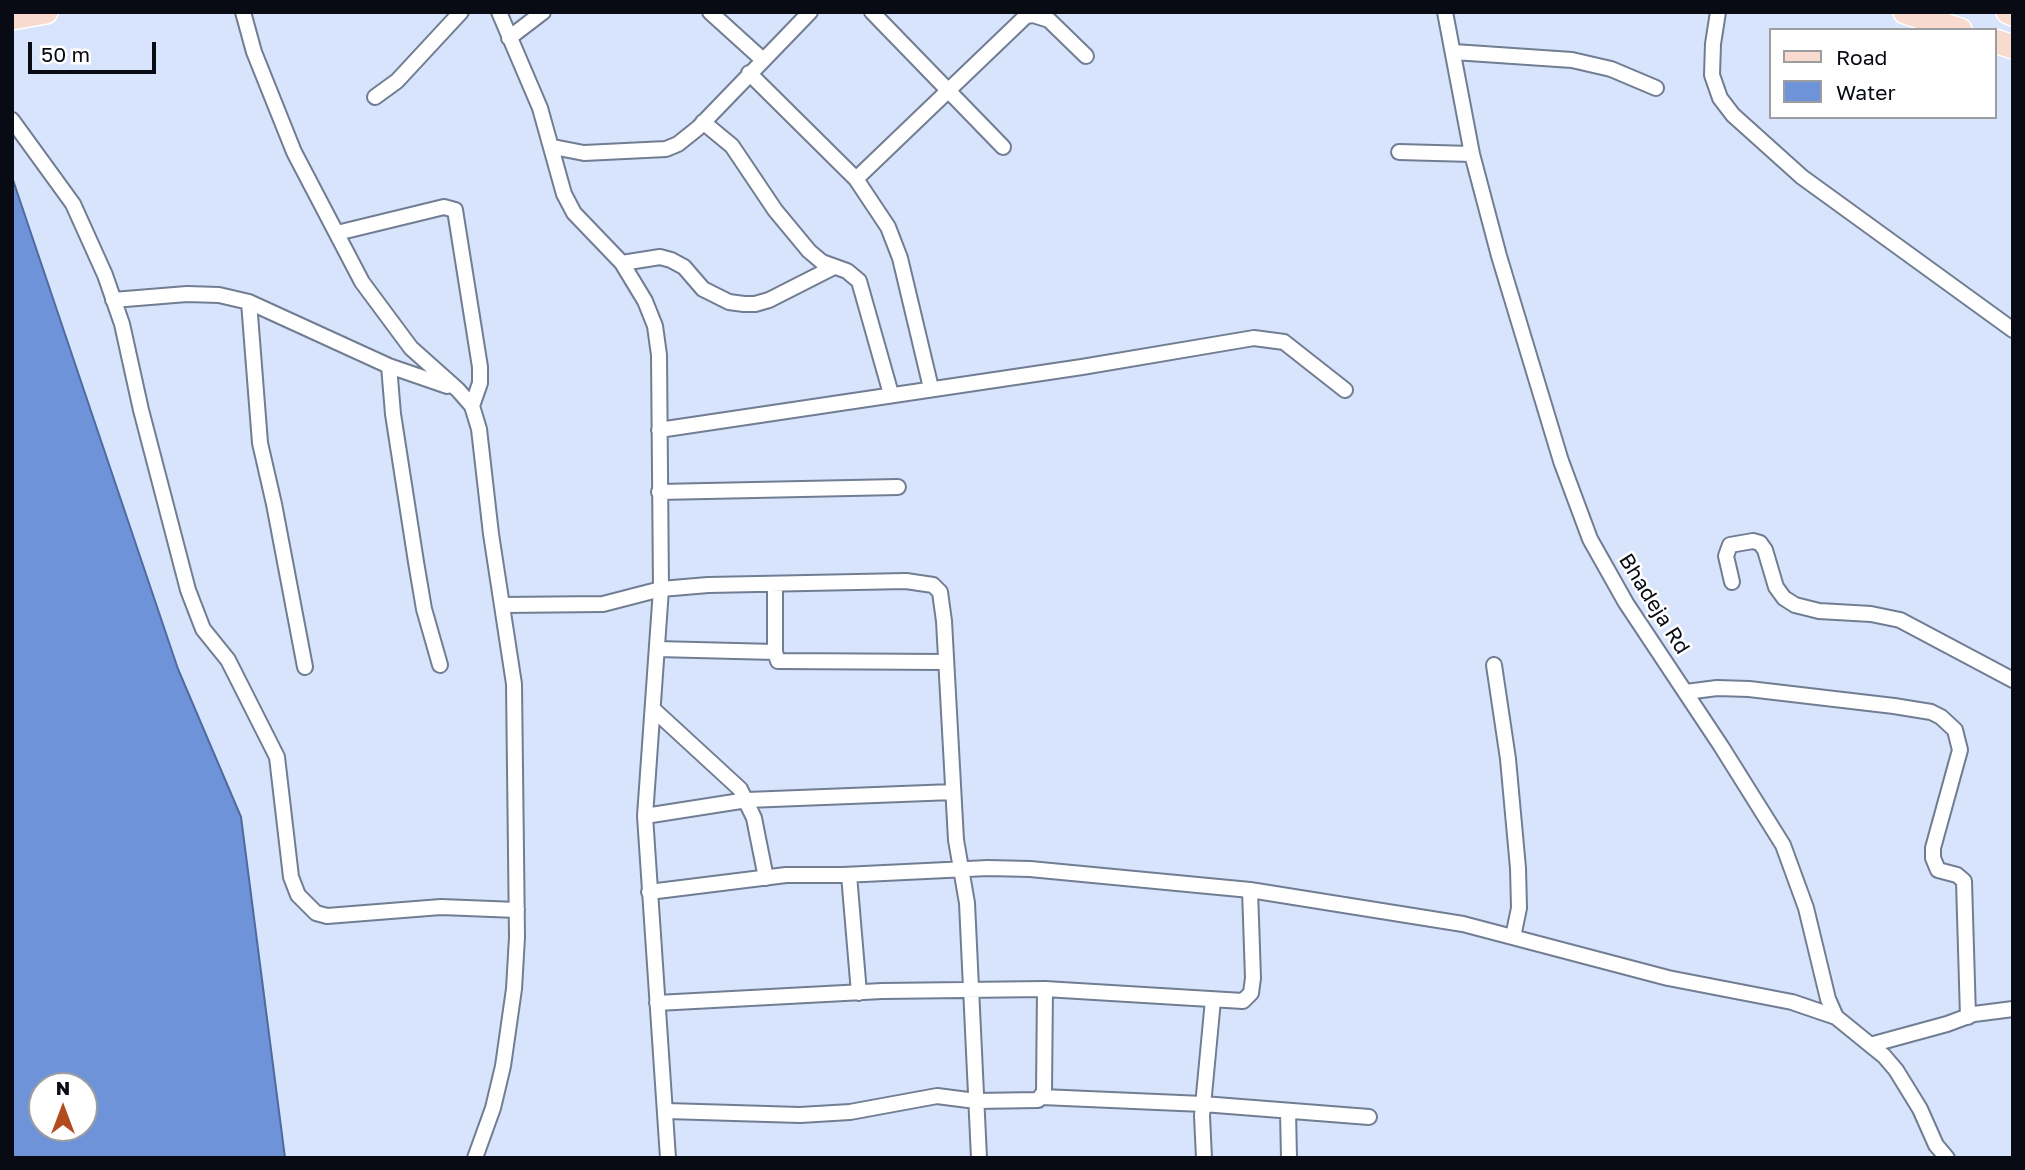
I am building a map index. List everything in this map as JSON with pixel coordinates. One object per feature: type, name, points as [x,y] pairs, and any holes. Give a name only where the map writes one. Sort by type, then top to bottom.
[{"type":"main road","points":[[1905,12],[1954,28]]},
{"type":"main road","points":[[2008,12],[2013,14]]},
{"type":"main road","points":[[12,18],[41,13]]},
{"type":"street","points":[[243,12],[254,52],[294,152],[362,282],[400,336],[472,406],[479,429],[491,534],[514,684],[517,910],[515,976],[508,1039],[493,1108],[475,1158]]},
{"type":"street","points":[[375,97],[397,81],[461,12]]},
{"type":"street","points":[[499,12],[540,108],[564,194],[574,213],[622,263],[645,301],[655,326],[659,355],[661,589],[645,816],[667,1111],[668,1158]]},
{"type":"street","points":[[509,38],[543,12]]},
{"type":"street","points":[[710,12],[763,60]]},
{"type":"street","points":[[553,147],[584,153],[666,149],[688,136],[703,122],[810,12]]},
{"type":"street","points":[[873,12],[1003,148]]},
{"type":"street","name":"Bhadeja Rd","points":[[1445,12],[1472,154],[1499,256],[1572,493],[1597,554],[1626,603],[1783,845],[1806,908],[1828,999],[1836,1017]]},
{"type":"street","points":[[1718,12],[1712,75],[1720,98],[1733,115],[1802,177],[2013,330]]},
{"type":"street","points":[[856,179],[1026,16],[1033,15],[1049,20],[1086,56]]},
{"type":"street","points":[[1454,52],[1572,60],[1611,69],[1656,88]]},
{"type":"street","points":[[750,73],[856,179],[875,204],[895,242],[931,388]]},
{"type":"street","points":[[12,120],[73,204],[105,275],[122,324],[141,410],[188,590],[203,629],[228,660],[277,757],[291,877],[298,895],[316,913],[327,916],[441,906],[517,910]]},
{"type":"street","points":[[703,122],[732,146],[775,210],[809,251],[822,262],[846,271],[859,281],[891,394]]},
{"type":"street","points":[[1399,152],[1472,154]]},
{"type":"street","points":[[337,233],[444,208],[455,210],[480,367],[480,383],[472,406]]},
{"type":"street","points":[[622,263],[660,257],[671,260],[684,267],[704,289],[729,302],[744,304],[769,300],[834,267]]},
{"type":"street","points":[[114,300],[187,294],[219,295],[249,302],[389,366],[458,390]]},
{"type":"street","points":[[249,302],[260,443],[305,667]]},
{"type":"street","points":[[659,430],[1266,338],[1284,342],[1345,390]]},
{"type":"street","points":[[389,366],[393,414],[424,609],[440,665]]},
{"type":"street","points":[[659,492],[898,487]]},
{"type":"street","points":[[1732,582],[1726,556],[1730,545],[1753,541],[1760,543],[1765,550],[1776,587],[1784,598],[1795,605],[1819,611],[1857,612],[1900,620],[2013,680]]},
{"type":"street","points":[[503,605],[603,604],[661,589],[708,585],[906,582],[933,585],[940,592],[960,869],[967,903],[979,1158]]},
{"type":"street","points":[[775,584],[775,652],[778,661],[946,662]]},
{"type":"street","points":[[657,649],[775,652]]},
{"type":"street","points":[[1494,665],[1508,759],[1518,868],[1519,908],[1513,937]]},
{"type":"street","points":[[1686,692],[1730,688],[1771,690],[1894,706],[1931,712],[1955,730],[1960,740],[1960,750],[1933,848],[1933,858],[1938,870],[1957,875],[1964,881],[1968,1017]]},
{"type":"street","points":[[653,709],[740,789],[747,800],[758,836],[766,878]]},
{"type":"street","points":[[645,816],[747,800],[954,792]]},
{"type":"street","points":[[649,892],[786,875],[1030,869],[1250,890],[1427,917],[1681,981],[1792,1002],[1836,1017],[1884,1056],[1907,1086],[1943,1157]]},
{"type":"street","points":[[849,875],[859,993]]},
{"type":"street","points":[[657,1003],[859,993],[1045,989],[1243,1001],[1251,993],[1253,978],[1250,890]]},
{"type":"street","points":[[1042,1097],[1045,989]]},
{"type":"street","points":[[1204,1158],[1203,1104],[1209,1064],[1213,1000]]},
{"type":"street","points":[[1870,1045],[1986,1012],[2013,1009]]},
{"type":"street","points":[[667,1111],[800,1115],[850,1112],[937,1096],[976,1101],[1038,1100],[1042,1097],[1203,1104],[1368,1117]]},
{"type":"street","points":[[1288,1111],[1289,1158]]},
{"type":"water","points":[[12,177],[178,669],[241,817],[285,1158],[12,1158]]}]
